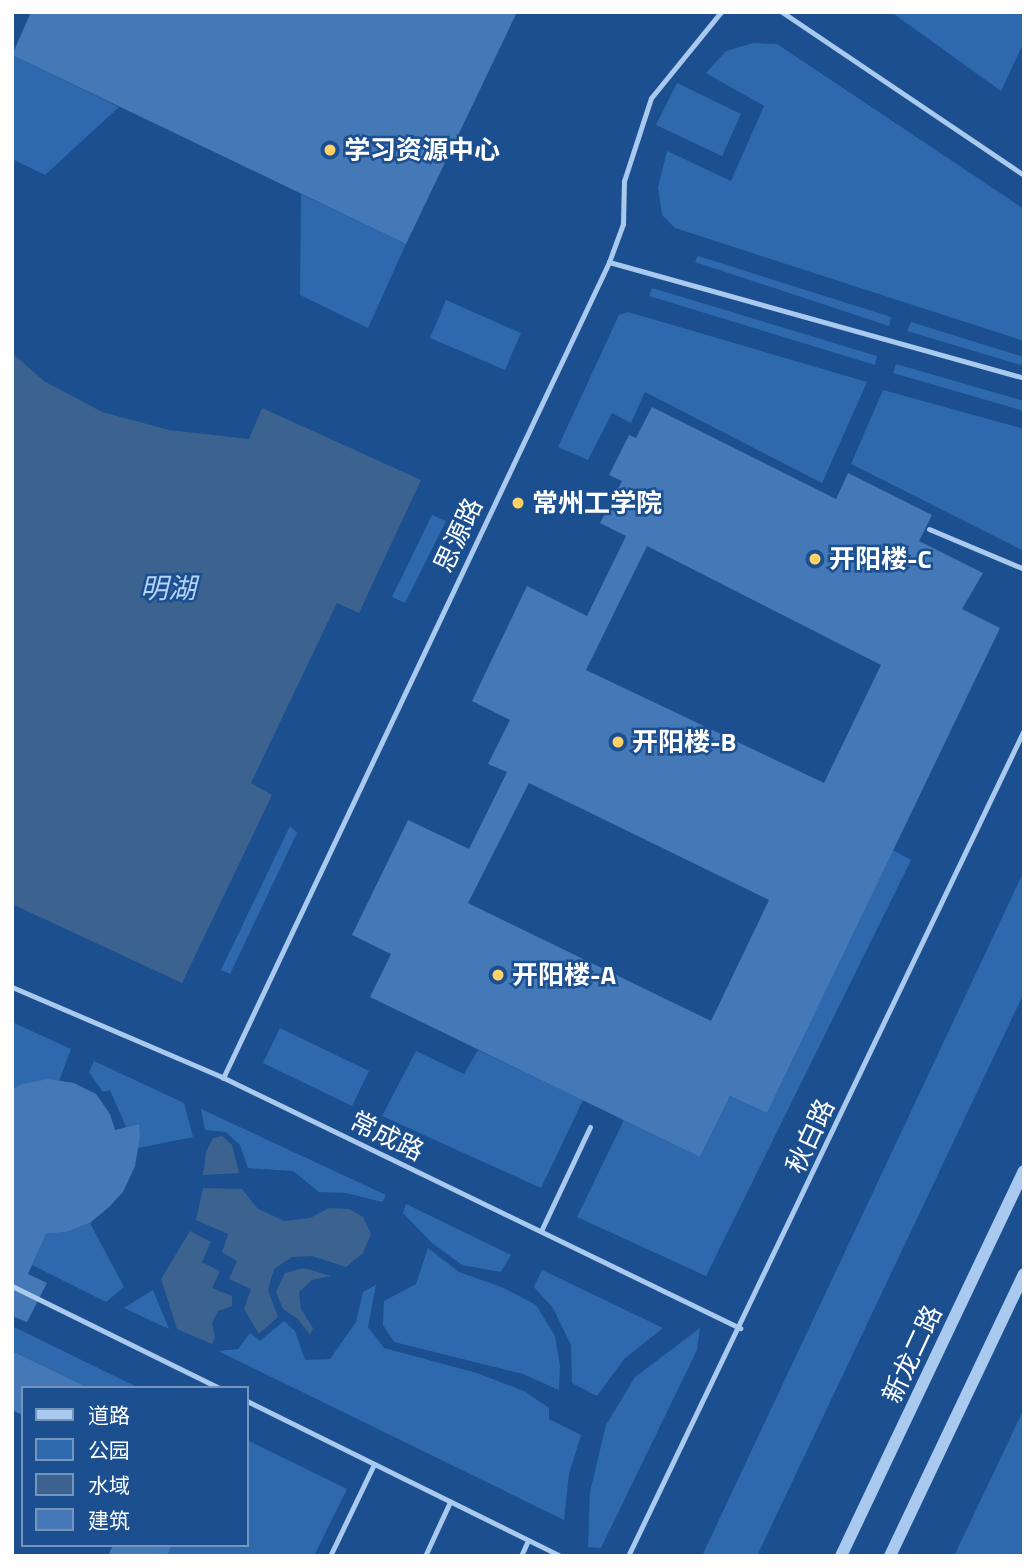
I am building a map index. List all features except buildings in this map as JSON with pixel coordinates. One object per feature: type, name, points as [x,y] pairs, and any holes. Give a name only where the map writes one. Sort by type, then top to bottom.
[{"type":"street","name":"新龙二路","points":[[841,1556],[1024,1171]]},
{"type":"street","points":[[890,1556],[1024,1274]]},
{"type":"lane","name":"思源路","points":[[223,1078],[609,262],[622,224],[624,181],[651,98],[721,12]]},
{"type":"lane","points":[[782,12],[1024,175]]},
{"type":"lane","points":[[609,262],[1024,378]]},
{"type":"lane","points":[[929,528],[1024,569]]},
{"type":"lane","name":"秋白路","points":[[628,1556],[740,1328],[1024,730]]},
{"type":"lane","name":"常成路","points":[[12,987],[223,1078],[740,1328]]},
{"type":"lane","points":[[541,1231],[590,1127]]},
{"type":"lane","points":[[12,1286],[215,1386]]},
{"type":"lane","points":[[248,1401],[560,1556]]},
{"type":"lane","points":[[330,1556],[374,1464]]},
{"type":"lane","points":[[425,1556],[450,1502]]},
{"type":"lane","points":[[521,1556],[528,1540]]},
{"type":"green space","points":[[891,12],[1024,12],[1024,42],[1001,91]]},
{"type":"green space","points":[[753,43],[777,44],[1024,209],[1024,341],[675,228],[662,215],[658,187],[667,151],[731,181],[764,106],[706,73],[726,51]]},
{"type":"green space","points":[[12,55],[119,107],[45,175],[12,159]]},
{"type":"green space","points":[[677,83],[741,114],[722,156],[656,125]]},
{"type":"green space","points":[[301,194],[406,244],[368,328],[300,295]]},
{"type":"green space","points":[[698,256],[891,317],[889,326],[695,262]]},
{"type":"green space","points":[[652,288],[877,356],[875,365],[649,296]]},
{"type":"green space","points":[[446,300],[521,333],[505,370],[430,338]]},
{"type":"green space","points":[[628,312],[867,382],[822,483],[645,392],[631,423],[612,413],[588,460],[558,447],[619,315]]},
{"type":"green space","points":[[911,322],[1024,357],[1024,366],[907,331]]},
{"type":"green space","points":[[896,364],[1024,401],[1024,411],[893,373]]},
{"type":"green space","points":[[883,390],[1024,429],[1024,551],[851,464]]},
{"type":"green space","points":[[432,515],[446,521],[405,603],[392,597]]},
{"type":"green space","points":[[290,826],[297,833],[230,974],[221,970]]},
{"type":"green space","points":[[893,850],[911,860],[706,1276],[577,1217],[624,1120],[700,1157],[730,1096],[767,1113]]},
{"type":"green space","points":[[1024,871],[1024,993],[757,1556],[702,1556]]},
{"type":"green space","points":[[12,1022],[71,1049],[59,1081],[12,1089]]},
{"type":"green space","points":[[280,1028],[369,1071],[352,1106],[263,1063]]},
{"type":"green space","points":[[478,1050],[583,1100],[541,1188],[382,1116],[416,1051],[464,1074]]},
{"type":"green space","points":[[94,1061],[184,1103],[193,1137],[138,1148],[139,1124],[126,1127],[110,1090],[103,1092],[89,1072]]},
{"type":"green space","points":[[201,1109],[386,1195],[382,1202],[346,1193],[319,1192],[293,1171],[248,1168],[240,1145],[226,1132],[205,1130]]},
{"type":"green space","points":[[406,1204],[511,1255],[501,1272],[462,1265],[432,1243],[403,1213]]},
{"type":"green space","points":[[90,1223],[124,1287],[106,1302],[32,1265],[46,1234],[66,1232]]},
{"type":"green space","points":[[428,1248],[459,1272],[504,1288],[536,1305],[555,1336],[560,1366],[559,1390],[523,1374],[394,1342],[383,1325],[384,1301],[416,1284]]},
{"type":"green space","points":[[542,1270],[663,1328],[624,1359],[597,1396],[572,1383],[571,1345],[553,1308],[534,1287]]},
{"type":"green space","points":[[376,1285],[368,1327],[384,1348],[477,1373],[524,1391],[549,1408],[549,1419],[581,1435],[569,1474],[564,1520],[218,1351],[238,1349],[250,1333],[260,1341],[284,1321],[295,1331],[305,1360],[330,1359],[356,1322],[363,1292]]},
{"type":"green space","points":[[153,1290],[169,1329],[124,1308]]},
{"type":"green space","points":[[12,1326],[135,1386],[85,1386],[12,1351]]},
{"type":"green space","points":[[700,1328],[697,1350],[601,1548],[588,1547],[590,1492],[606,1425],[635,1377]]},
{"type":"green space","points":[[1024,1409],[1024,1556],[954,1556]]},
{"type":"green space","points":[[248,1440],[347,1489],[314,1556],[167,1556],[171,1547],[248,1547]]},
{"type":"water","name":"明湖","points":[[12,353],[44,381],[102,412],[169,430],[249,439],[262,408],[421,480],[359,613],[337,603],[251,783],[272,795],[182,983],[12,904]]},
{"type":"water","points":[[222,1136],[232,1145],[239,1173],[203,1175],[206,1152],[213,1138]]},
{"type":"water","points":[[203,1188],[242,1189],[258,1209],[285,1221],[310,1218],[329,1208],[349,1209],[363,1217],[371,1234],[363,1253],[346,1267],[312,1256],[292,1257],[274,1269],[268,1290],[278,1317],[259,1334],[244,1309],[251,1289],[229,1279],[237,1261],[222,1252],[228,1234],[196,1220]]},
{"type":"water","points":[[190,1231],[211,1242],[202,1262],[220,1271],[212,1288],[232,1296],[232,1306],[218,1311],[212,1323],[215,1337],[212,1344],[177,1329],[161,1279]]},
{"type":"water","points":[[304,1268],[331,1276],[312,1280],[299,1292],[301,1309],[313,1328],[310,1335],[298,1319],[283,1309],[276,1292],[285,1273]]},
{"type":"place","name":"学习资源中心","points":[[330,150]]},
{"type":"place","name":"常州工学院","points":[[518,503]]},
{"type":"place","name":"开阳楼-C","points":[[815,559]]},
{"type":"place","name":"开阳楼-B","points":[[618,742]]},
{"type":"place","name":"开阳楼-A","points":[[498,975]]}]
